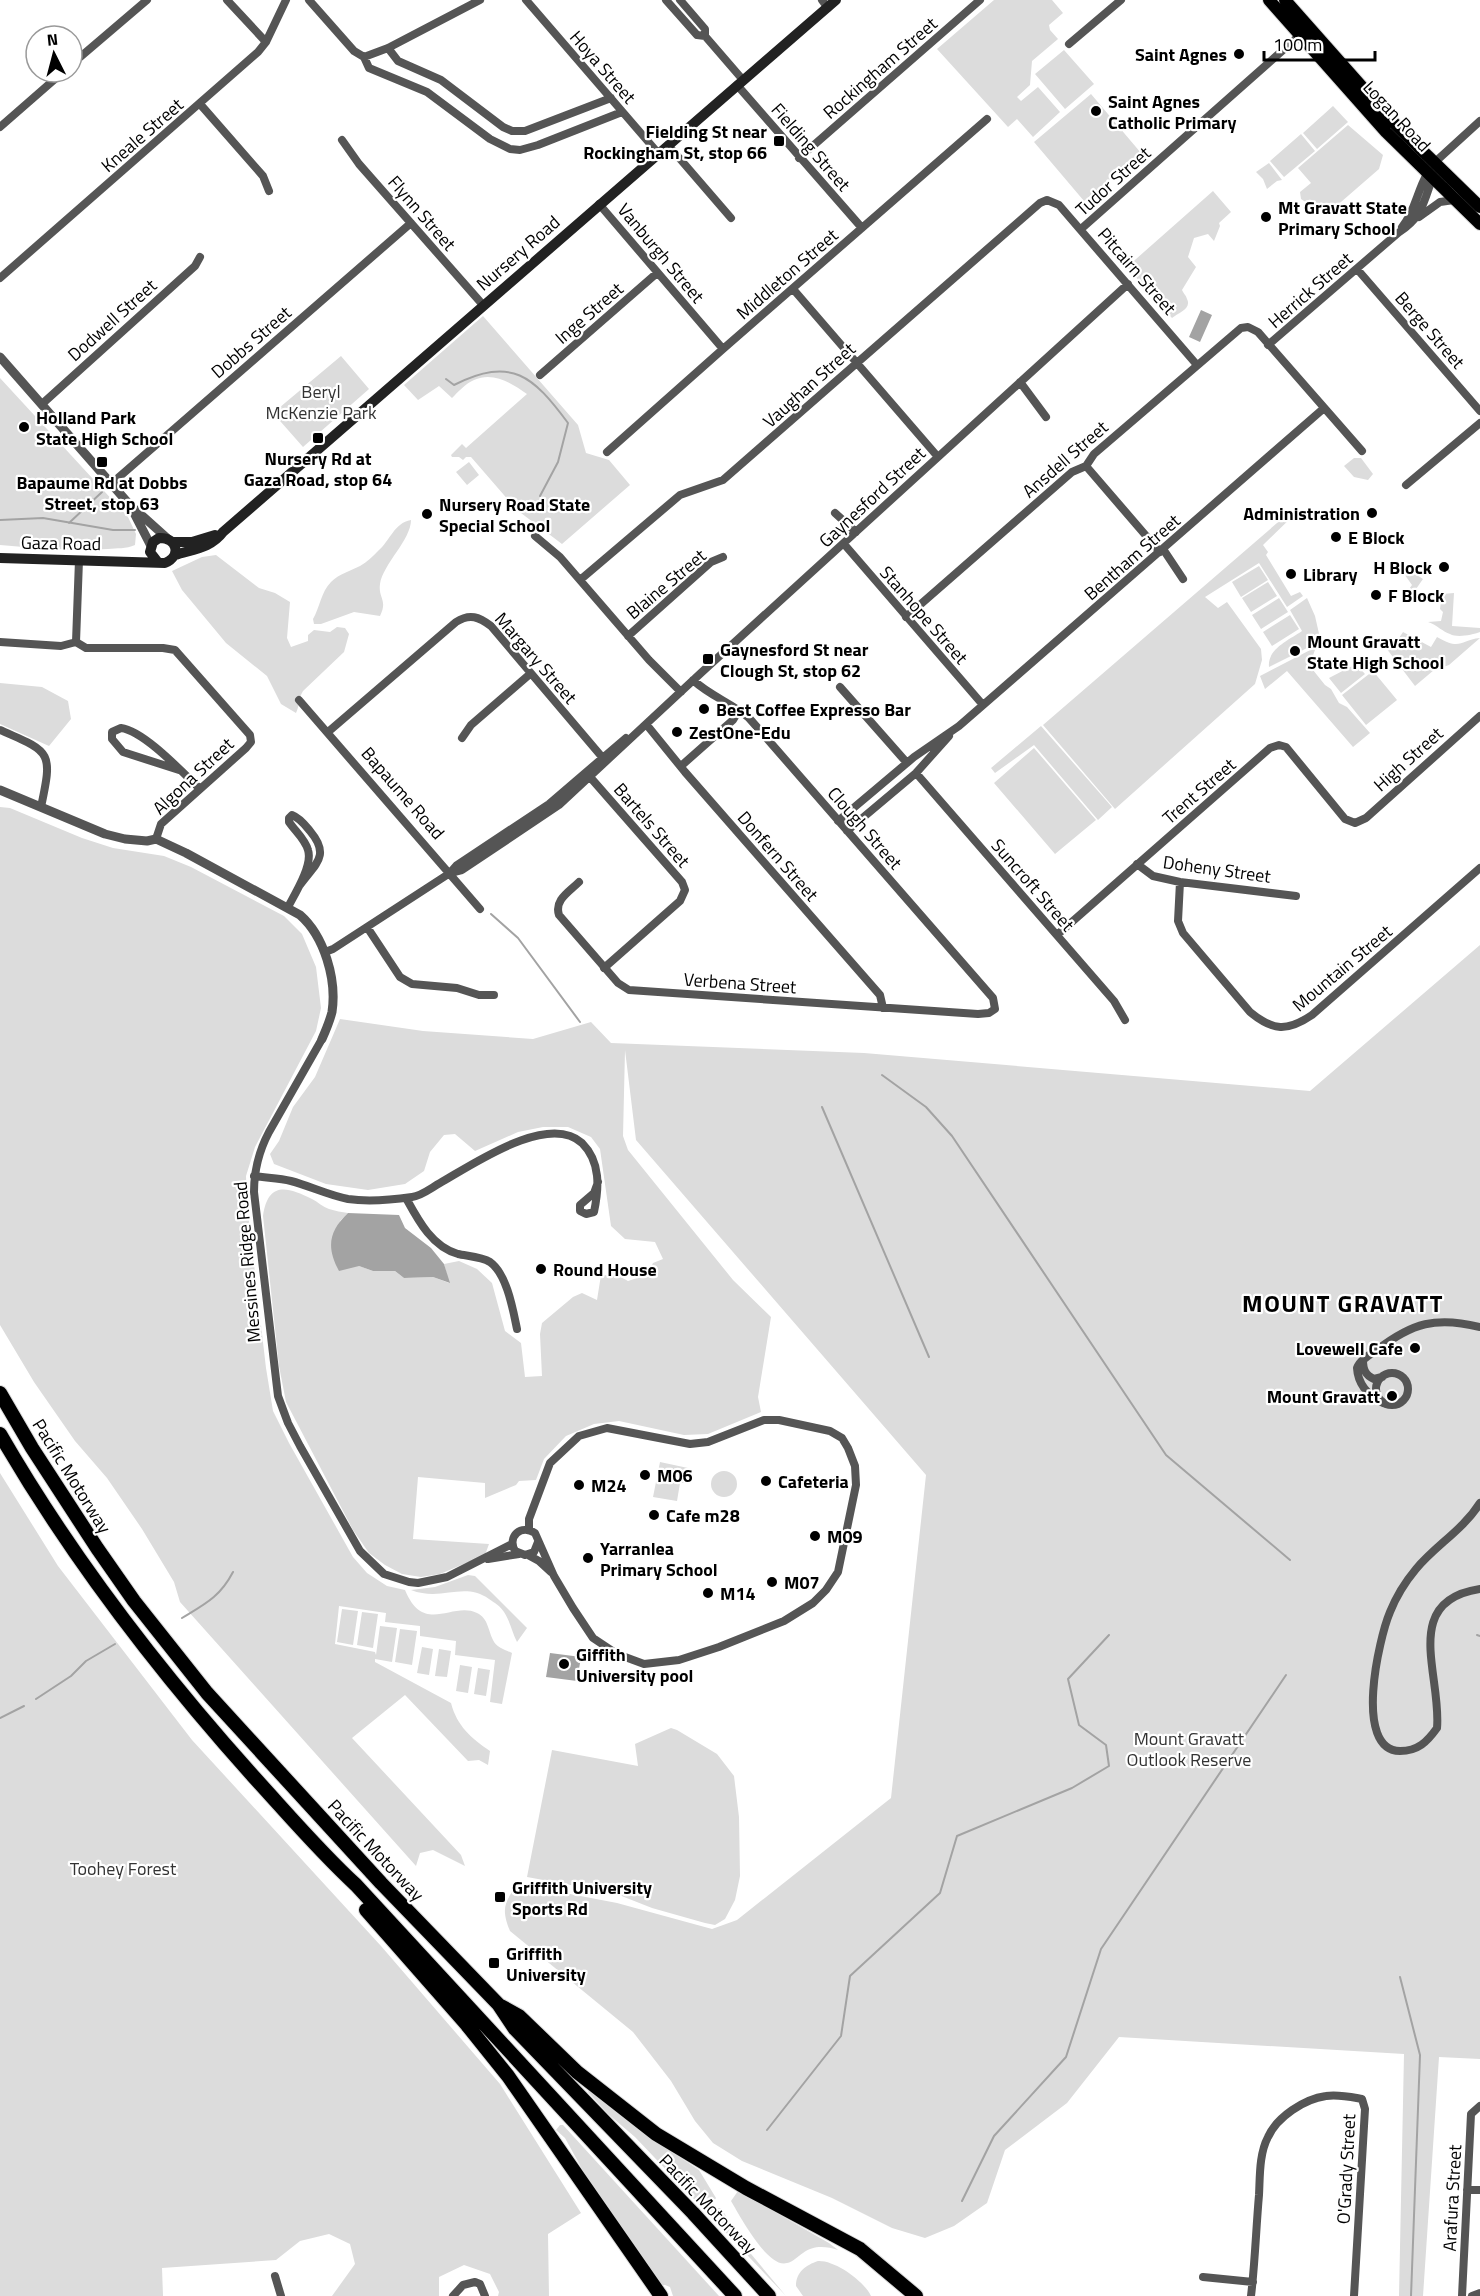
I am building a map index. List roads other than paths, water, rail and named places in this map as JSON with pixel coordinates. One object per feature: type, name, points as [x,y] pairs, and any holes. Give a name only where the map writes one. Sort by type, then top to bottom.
[{"type":"highway","name":"Pacific Motorway","points":[[0,1393],[32,1448],[97,1548],[200,1684],[381,1883],[499,2005],[515,2029],[693,2213],[769,2296]]},
{"type":"highway","points":[[0,1434],[52,1520],[147,1651],[214,1732],[329,1860],[356,1885],[735,2296]]},
{"type":"highway","points":[[329,1860],[336,1875],[467,2025],[508,2076],[661,2296]]},
{"type":"highway","points":[[499,2005],[519,2016],[594,2086],[656,2134],[746,2188],[860,2249],[916,2296]]},
{"type":"highway","points":[[890,2276],[903,2296]]},
{"type":"main road","name":"Logan Road","points":[[1269,0],[1381,128],[1431,172],[1480,207]]},
{"type":"main road","name":"Logan Road","points":[[1285,0],[1394,123],[1454,200],[1480,224]]},
{"type":"main road","name":"Nursery Road","points":[[175,555],[212,544],[829,2]]},
{"type":"main road","name":"Nursery Road","points":[[170,540],[201,541],[223,532]]},
{"type":"main road","points":[[159,538],[170,540],[176,547],[175,555],[169,562],[157,561],[151,556],[151,547],[159,538]]},
{"type":"main road","name":"Gaza Road","points":[[122,560],[151,547]]},
{"type":"main road","name":"Gaza Road","points":[[0,558],[157,561]]},
{"type":"street","points":[[84,54],[147,0]]},
{"type":"street","points":[[227,0],[266,42]]},
{"type":"street","name":"Kneale Street","points":[[0,278],[258,52],[266,42],[286,0]]},
{"type":"street","points":[[309,0],[354,51],[364,57],[370,69],[427,92],[489,139],[510,149],[520,150],[538,146],[622,112]]},
{"type":"street","points":[[364,57],[388,48],[480,0]]},
{"type":"street","name":"Hoya Street","points":[[526,0],[658,153]]},
{"type":"street","points":[[666,0],[697,35],[705,36],[705,29],[680,0]]},
{"type":"street","name":"Rockingham Street","points":[[799,158],[980,0]]},
{"type":"street","points":[[1069,44],[1121,0]]},
{"type":"street","name":"Tudor Street","points":[[1081,229],[1300,35]]},
{"type":"street","name":"Fielding Street","points":[[705,36],[799,158],[862,228]]},
{"type":"street","points":[[388,48],[398,61],[441,80],[502,127],[512,131],[525,131],[611,98]]},
{"type":"street","points":[[0,128],[50,84]]},
{"type":"street","points":[[200,104],[264,178],[268,191]]},
{"type":"street","name":"Middleton Street","points":[[607,452],[987,120]]},
{"type":"street","points":[[1431,172],[1480,121]]},
{"type":"street","name":"Flynn Street","points":[[342,140],[346,148],[483,305]]},
{"type":"street","points":[[668,145],[731,218]]},
{"type":"street","name":"Herrick Street","points":[[1268,345],[1398,233],[1412,224],[1421,212],[1431,172]]},
{"type":"street","name":"Herrick Street","points":[[1398,233],[1411,214],[1419,187],[1431,172]]},
{"type":"street","name":"Pitcairn Street","points":[[1050,200],[1059,205],[1081,229],[1197,365]]},
{"type":"street","name":"Vaughan Street","points":[[580,580],[680,495],[723,480],[1040,203],[1050,200]]},
{"type":"street","points":[[1412,224],[1436,204],[1454,200]]},
{"type":"street","name":"Vanburgh Street","points":[[599,204],[723,349]]},
{"type":"street","name":"Dobbs Street","points":[[111,484],[411,223]]},
{"type":"street","name":"Dodwell Street","points":[[42,404],[195,266],[200,257]]},
{"type":"street","name":"Berge Street","points":[[1357,269],[1480,411]]},
{"type":"street","name":"Inge Street","points":[[540,375],[657,273]]},
{"type":"street","name":"Gaynesford Street","points":[[325,952],[368,927],[450,873],[457,865],[549,804],[602,757],[646,724],[1128,284]]},
{"type":"street","points":[[793,289],[938,457]]},
{"type":"street","name":"Ansdell Street","points":[[906,617],[1072,472],[1086,466],[1094,454],[1235,331],[1246,327],[1256,331],[1268,345]]},
{"type":"street","points":[[1268,345],[1362,451]]},
{"type":"street","points":[[0,357],[129,504],[170,540]]},
{"type":"street","points":[[1020,382],[1046,417]]},
{"type":"street","name":"Bentham Street","points":[[838,821],[906,764],[983,705],[1323,409]]},
{"type":"street","points":[[1406,485],[1480,423]]},
{"type":"street","points":[[1086,466],[1162,551],[1183,579]]},
{"type":"street","points":[[129,504],[151,547]]},
{"type":"street","points":[[834,513],[856,532]]},
{"type":"street","points":[[535,536],[554,552],[649,660],[681,692]]},
{"type":"street","name":"Stanhope Street","points":[[843,544],[983,705]]},
{"type":"street","name":"Blaine Street","points":[[628,636],[711,562],[723,557]]},
{"type":"street","points":[[0,642],[61,646],[76,642],[79,560]]},
{"type":"street","name":"Margary Street","points":[[328,732],[464,617],[480,618],[491,626],[602,757]]},
{"type":"street","name":"Algona Street","points":[[76,642],[86,648],[175,650],[247,729],[251,738],[250,744],[161,824],[156,839]]},
{"type":"street","points":[[462,738],[471,725],[530,674]]},
{"type":"street","name":"Clough Street","points":[[693,680],[709,694],[749,718],[993,998],[996,1005],[993,1011]]},
{"type":"street","points":[[840,687],[906,764]]},
{"type":"street","name":"Bapaume Road","points":[[299,700],[480,909]]},
{"type":"street","points":[[681,766],[733,720],[739,710]]},
{"type":"street","name":"High Street","points":[[1355,823],[1366,818],[1480,716]]},
{"type":"street","name":"Donfern Street","points":[[646,724],[881,996],[883,1008]]},
{"type":"street","name":"Bentham Street","points":[[847,831],[915,772],[958,726]]},
{"type":"street","points":[[179,770],[123,752],[112,739],[112,732],[119,728],[130,730],[161,752],[200,789]]},
{"type":"street","points":[[0,730],[38,747],[44,753],[47,762],[41,807]]},
{"type":"street","name":"Gaynesford Street","points":[[450,873],[462,870],[546,815],[590,777],[636,732]]},
{"type":"street","name":"Trent Street","points":[[1057,935],[1270,748],[1279,745],[1286,747],[1345,819],[1355,823]]},
{"type":"street","name":"Suncroft Street","points":[[915,772],[1114,1001],[1125,1020]]},
{"type":"street","name":"Bartels Street","points":[[590,777],[682,882],[685,890],[680,901],[604,968]]},
{"type":"street","name":"Messines Ridge Road","points":[[0,790],[105,834],[124,839],[147,841],[156,839],[288,907],[308,922],[325,952],[329,971],[332,1013],[322,1039],[262,1145],[254,1176],[255,1203],[278,1396],[292,1431],[352,1538],[384,1574],[409,1582],[436,1580],[483,1560],[512,1544]]},
{"type":"street","points":[[288,907],[300,885],[309,854],[305,844],[289,823],[292,815],[297,817],[316,838],[320,847],[317,866],[300,885]]},
{"type":"street","name":"Doheny Street","points":[[1137,864],[1154,876],[1180,882],[1296,896]]},
{"type":"street","name":"Mountain Street","points":[[1180,882],[1178,921],[1183,933],[1250,1012],[1262,1022],[1278,1028],[1297,1025],[1312,1015],[1480,868]]},
{"type":"street","name":"Verbena Street","points":[[579,882],[559,901],[558,913],[604,968],[620,985],[629,990],[978,1014],[993,1011]]},
{"type":"street","points":[[368,927],[400,977],[407,982],[460,989],[479,995],[494,995]]},
{"type":"street","points":[[254,1176],[292,1181],[348,1199],[415,1197],[503,1148],[541,1134],[561,1134],[578,1139],[590,1151],[597,1168],[598,1182]]},
{"type":"street","points":[[406,1198],[428,1234],[437,1242],[450,1251],[489,1261],[504,1278],[517,1329]]},
{"type":"street","points":[[1363,1360],[1363,1367],[1367,1375],[1374,1379],[1392,1373],[1406,1380],[1408,1395],[1401,1403],[1391,1405],[1369,1394],[1359,1380],[1357,1368],[1363,1360],[1403,1332],[1427,1322],[1443,1321],[1480,1327]]},
{"type":"street","points":[[1382,1377],[1376,1390],[1383,1402]]},
{"type":"street","points":[[530,1530],[529,1519],[550,1463],[579,1436],[594,1430],[607,1428],[629,1430],[690,1444],[708,1442],[764,1420],[779,1420],[830,1431],[842,1438],[848,1448],[855,1466],[856,1485],[838,1572],[826,1590],[798,1614],[719,1647],[679,1660],[644,1664],[617,1654],[593,1638],[555,1576],[535,1533],[522,1529],[516,1532],[512,1544],[523,1554],[546,1566],[555,1576]]},
{"type":"street","points":[[1480,1503],[1463,1527],[1417,1567],[1402,1589],[1386,1622],[1371,1713],[1374,1729],[1382,1743],[1393,1751],[1419,1748],[1437,1728],[1437,1696],[1429,1657],[1433,1619],[1451,1596],[1480,1589]]},
{"type":"street","points":[[523,1554],[534,1552],[538,1542]]},
{"type":"street","name":"Messines Ridge Road","points":[[483,1560],[523,1554]]},
{"type":"street","name":"O'Grady Street","points":[[1251,2296],[1261,2163],[1267,2138],[1275,2125],[1290,2112],[1307,2102],[1326,2096],[1362,2099],[1365,2109],[1354,2296]]},
{"type":"street","name":"Arafura Street","points":[[1462,2296],[1471,2114],[1480,2106]]},
{"type":"street","points":[[1467,2190],[1480,2190]]},
{"type":"street","points":[[275,2276],[281,2296]]},
{"type":"street","points":[[1203,2277],[1253,2282]]},
{"type":"street","points":[[453,2296],[463,2285],[475,2282],[480,2284],[485,2296]]},
{"type":"street","points":[[1472,2296],[1480,2293]]},
{"type":"waterway","points":[[446,379],[454,385],[474,376],[491,372],[506,372],[520,376],[544,393],[568,423],[558,462],[540,496]]},
{"type":"waterway","points":[[69,523],[102,492]]},
{"type":"waterway","points":[[0,520],[43,518],[113,530],[135,530]]},
{"type":"waterway","points":[[491,914],[518,938],[580,1022]]},
{"type":"waterway","points":[[882,1075],[926,1107],[952,1136],[1166,1455],[1290,1560]]},
{"type":"waterway","points":[[822,1107],[929,1357]]},
{"type":"waterway","points":[[182,1618],[217,1594],[233,1572]]},
{"type":"waterway","points":[[767,2130],[841,2036],[850,1976],[940,1893],[957,1836],[1072,1788],[1109,1766],[1106,1745],[1079,1725],[1068,1679],[1109,1635]]},
{"type":"waterway","points":[[36,1699],[71,1676],[86,1661],[115,1644]]},
{"type":"waterway","points":[[962,2201],[994,2136],[1066,2057],[1101,1949],[1286,1675]]},
{"type":"waterway","points":[[0,1718],[24,1706]]},
{"type":"waterway","points":[[1400,1977],[1420,2055],[1411,2296]]},
{"type":"place","name":"Saint Agnes","points":[[1239,54]]},
{"type":"place","name":"Saint Agnes Catholic Primary","points":[[1096,111]]},
{"type":"place","name":"Fielding St near Rockingham St, stop 66","points":[[779,141]]},
{"type":"place","name":"Mt Gravatt State Primary School","points":[[1266,217]]},
{"type":"place","name":"Holland Park State High School","points":[[24,427]]},
{"type":"place","name":"Nursery Rd at Gaza Road, stop 64","points":[[318,438]]},
{"type":"place","name":"Bapaume Rd at Dobbs Street, stop 63","points":[[102,462]]},
{"type":"place","name":"Administration","points":[[1372,513]]},
{"type":"place","name":"Nursery Road State Special School","points":[[427,514]]},
{"type":"place","name":"E Block","points":[[1336,537]]},
{"type":"place","name":"H Block","points":[[1444,567]]},
{"type":"place","name":"Library","points":[[1291,574]]},
{"type":"place","name":"F Block","points":[[1376,595]]},
{"type":"place","name":"Mount Gravatt State High School","points":[[1295,651]]},
{"type":"place","name":"Gaynesford St near Clough St, stop 62","points":[[708,659]]},
{"type":"place","name":"Best Coffee Expresso Bar","points":[[704,709]]},
{"type":"place","name":"ZestOne-Edu","points":[[677,732]]},
{"type":"place","name":"Round House","points":[[541,1269]]},
{"type":"place","name":"Lovewell Cafe","points":[[1415,1348]]},
{"type":"place","name":"Mount Gravatt","points":[[1392,1396]]},
{"type":"place","name":"M06","points":[[645,1475]]},
{"type":"place","name":"Cafeteria","points":[[766,1481]]},
{"type":"place","name":"M24","points":[[579,1485]]},
{"type":"place","name":"Cafe m28","points":[[654,1515]]},
{"type":"place","name":"M09","points":[[815,1536]]},
{"type":"place","name":"Yarranlea Primary School","points":[[588,1558]]},
{"type":"place","name":"M07","points":[[772,1582]]},
{"type":"place","name":"M14","points":[[708,1593]]},
{"type":"place","name":"Giffith University pool","points":[[564,1664]]},
{"type":"place","name":"Griffith University Sports Rd","points":[[500,1897]]},
{"type":"place","name":"Griffith University","points":[[494,1963]]},
{"type":"district","name":"MOUNT GRAVATT","points":[[1343,1303]]},
{"type":"park label","name":"Beryl McKenzie Park","points":[[321,401]]},
{"type":"park label","name":"Mount Gravatt Outlook Reserve","points":[[1189,1748]]},
{"type":"park label","name":"Toohey Forest","points":[[123,1868]]}]
